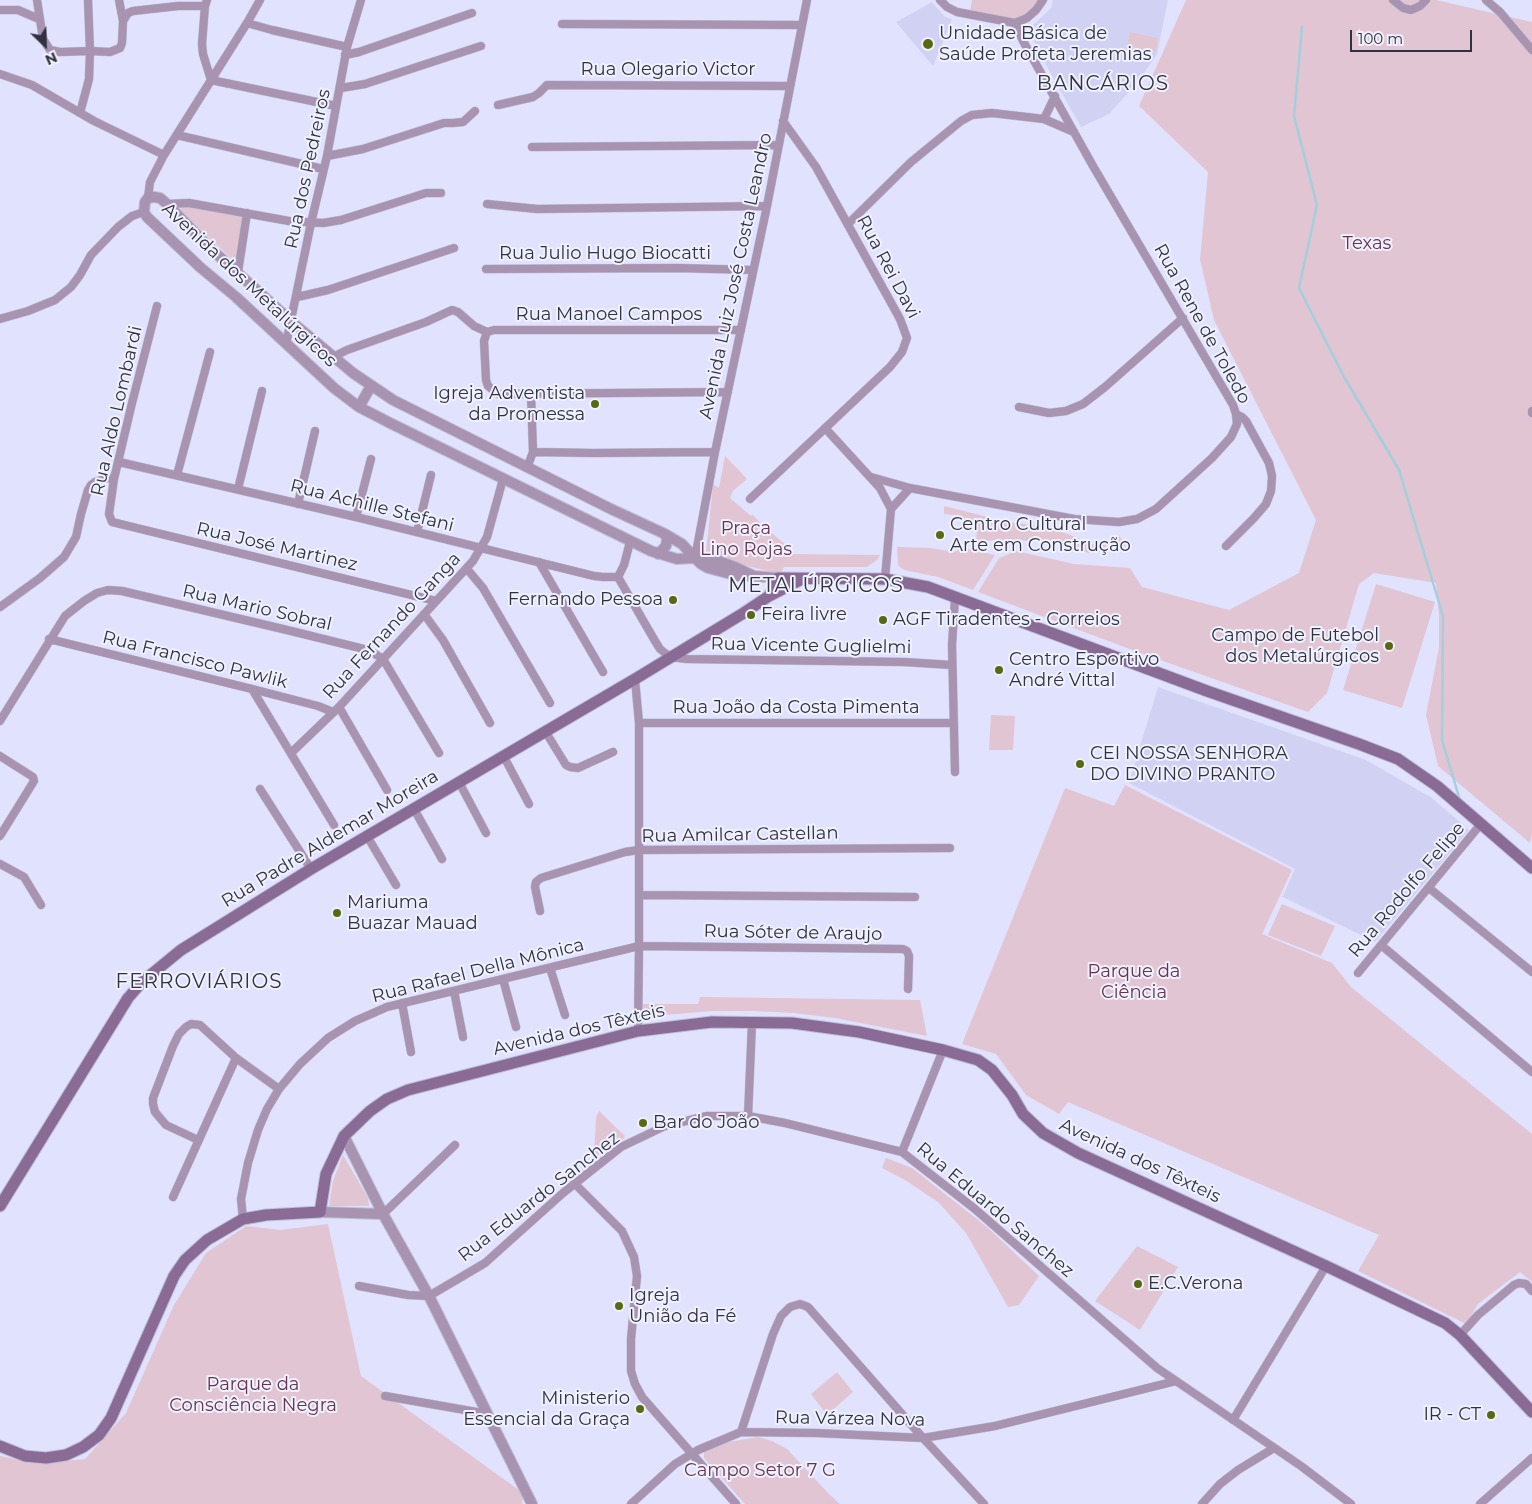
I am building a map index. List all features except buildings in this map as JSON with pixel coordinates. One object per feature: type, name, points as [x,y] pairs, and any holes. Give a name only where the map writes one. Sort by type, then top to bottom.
[{"type":"main road","name":"Avenida dos Metalúrgicos","points":[[778,578],[802,580],[885,579],[928,587],[1398,759],[1437,786],[1532,868]]},
{"type":"main road","name":"Rua Padre Aldemar Moreira","points":[[769,596],[778,578]]},
{"type":"main road","name":"Rua Padre Aldemar Moreira","points":[[0,1206],[128,998],[142,982],[181,950],[311,869],[502,755],[635,679],[769,596],[802,580]]},
{"type":"main road","name":"Avenida dos Têxteis","points":[[320,1212],[326,1174],[344,1136],[370,1110],[387,1099],[408,1090],[638,1031],[712,1022],[792,1023],[859,1032],[943,1050],[978,1060],[992,1070],[1012,1095],[1023,1114],[1043,1134],[1078,1153],[1326,1266],[1445,1323],[1460,1334],[1532,1412]]},
{"type":"main road","points":[[0,1446],[25,1456],[46,1458],[66,1455],[83,1447],[99,1435],[111,1418],[174,1276],[185,1260],[207,1240],[243,1219],[266,1215],[320,1212]]},
{"type":"street","points":[[36,0],[44,39],[50,50],[60,52],[110,52],[120,48],[123,21],[119,0]]},
{"type":"street","points":[[80,113],[89,79],[88,0]]},
{"type":"street","points":[[148,198],[150,182],[164,155],[260,0]]},
{"type":"street","name":"Rua dos Pedreiros","points":[[286,344],[341,88],[345,55],[361,0]]},
{"type":"street","name":"Avenida Luiz José Costa Leandro","points":[[695,558],[807,0]]},
{"type":"street","points":[[940,0],[957,12],[1015,22],[1026,18],[1036,10],[1043,0]]},
{"type":"street","points":[[1393,0],[1403,8],[1411,10],[1420,6],[1426,0]]},
{"type":"street","points":[[1486,0],[1500,12],[1532,50]]},
{"type":"street","points":[[123,21],[128,13],[140,10],[206,3],[202,30],[203,54],[211,80]]},
{"type":"street","points":[[0,10],[18,10],[39,19]]},
{"type":"street","points":[[345,55],[472,14]]},
{"type":"street","name":"Rua Rene de Toledo","points":[[871,477],[910,488],[1074,519],[1119,522],[1137,519],[1156,509],[1222,448],[1231,437],[1237,424],[1233,405],[1075,133],[1023,41],[1015,22]]},
{"type":"street","points":[[247,23],[347,47]]},
{"type":"street","points":[[562,24],[802,24]]},
{"type":"street","points":[[341,88],[365,84],[481,46]]},
{"type":"street","points":[[0,74],[32,85],[80,113],[164,155]]},
{"type":"street","points":[[211,80],[336,106]]},
{"type":"street","name":"Rua Olegario Victor","points":[[498,105],[533,97],[547,85],[790,86]]},
{"type":"street","points":[[1044,119],[1055,96]]},
{"type":"street","points":[[327,156],[363,149],[444,123],[463,122],[475,110]]},
{"type":"street","points":[[848,224],[911,162],[961,121],[972,115],[992,113],[1044,119],[1075,133]]},
{"type":"street","name":"Rua Rei Davi","points":[[750,499],[890,367],[902,352],[907,338],[900,319],[816,166],[783,121]]},
{"type":"street","points":[[177,135],[323,169]]},
{"type":"street","points":[[532,147],[777,145]]},
{"type":"street","points":[[167,204],[189,203],[289,221],[330,223],[426,193],[441,192]]},
{"type":"street","name":"Avenida dos Metalúrgicos","points":[[695,558],[682,544],[665,534],[429,420],[371,386],[292,322],[210,248],[160,198],[148,198],[143,207],[144,212],[200,268],[236,297],[334,388],[359,406],[630,542],[658,554],[677,560],[713,559],[754,576],[778,578]]},
{"type":"street","points":[[487,204],[537,209],[767,206]]},
{"type":"street","points":[[0,319],[46,305],[64,293],[80,275],[90,255],[118,227],[132,216],[144,212]]},
{"type":"street","points":[[238,272],[248,213]]},
{"type":"street","points":[[297,297],[328,290],[454,248]]},
{"type":"street","name":"Rua Julio Hugo Biocatti","points":[[486,269],[677,268],[753,270]]},
{"type":"street","name":"Rua Aldo Lombardi","points":[[112,522],[109,514],[114,479],[157,306]]},
{"type":"street","points":[[333,357],[373,340],[426,322],[445,312],[455,310],[469,323],[487,332],[484,341],[486,380],[488,386],[498,394],[728,392]]},
{"type":"street","points":[[1019,407],[1049,413],[1066,411],[1083,404],[1183,318]]},
{"type":"street","name":"Rua Manoel Campos","points":[[487,332],[494,330],[741,330]]},
{"type":"street","points":[[177,475],[210,352]]},
{"type":"street","points":[[359,406],[371,386]]},
{"type":"street","points":[[238,489],[262,391]]},
{"type":"street","points":[[527,468],[533,452],[531,393]]},
{"type":"street","points":[[1226,546],[1266,504],[1271,491],[1272,476],[1269,463],[1246,421],[1242,416],[1236,414]]},
{"type":"street","points":[[825,428],[880,488],[891,509],[885,579]]},
{"type":"street","points":[[298,504],[315,431]]},
{"type":"street","points":[[533,452],[715,452]]},
{"type":"street","points":[[356,516],[371,458]]},
{"type":"street","name":"Rua Achille Stefani","points":[[119,462],[356,516],[603,577],[618,577]]},
{"type":"street","points":[[417,532],[431,475]]},
{"type":"street","points":[[0,607],[40,578],[64,557],[76,538],[83,506],[91,485],[94,482],[107,478],[114,479]]},
{"type":"street","name":"Rua Fernando Ganga","points":[[291,753],[383,660],[467,569],[487,537],[503,479]]},
{"type":"street","points":[[891,509],[910,488]]},
{"type":"street","name":"Rua José Martinez","points":[[112,522],[436,601]]},
{"type":"street","points":[[658,554],[666,546],[667,539],[665,534]]},
{"type":"street","points":[[630,542],[618,577],[660,649],[670,657]]},
{"type":"street","points":[[539,562],[603,672]]},
{"type":"street","points":[[467,569],[482,588],[550,703]]},
{"type":"street","name":"Rua Mario Sobral","points":[[0,721],[65,616],[97,593],[108,590],[122,591],[364,649],[383,660]]},
{"type":"street","points":[[955,598],[952,665],[955,772]]},
{"type":"street","points":[[424,614],[443,640],[490,723]]},
{"type":"street","name":"Rua Francisco Pawlik","points":[[49,639],[336,709]]},
{"type":"street","name":"Rua Vicente Guglielmi","points":[[670,657],[688,659],[904,662],[952,665]]},
{"type":"street","points":[[383,660],[440,753]]},
{"type":"street","points":[[635,679],[639,723],[640,946],[638,1031]]},
{"type":"street","points":[[252,689],[334,824]]},
{"type":"street","points":[[336,709],[387,790]]},
{"type":"street","name":"Rua João da Costa Pimenta","points":[[639,723],[954,723]]},
{"type":"street","points":[[545,731],[566,765],[570,767],[578,768],[613,752]]},
{"type":"street","points":[[502,755],[528,804]]},
{"type":"street","points":[[0,756],[33,777],[34,782],[0,836]]},
{"type":"street","points":[[459,782],[486,833]]},
{"type":"street","points":[[260,789],[311,869]]},
{"type":"street","points":[[414,808],[442,859]]},
{"type":"street","name":"Rua Rodolfo Felipe","points":[[1358,973],[1480,825]]},
{"type":"street","points":[[367,836],[396,885]]},
{"type":"street","name":"Rua Amilcar Castellan","points":[[540,911],[535,887],[536,882],[540,878],[598,860],[639,850],[950,848]]},
{"type":"street","points":[[0,864],[24,878],[40,905]]},
{"type":"street","points":[[1429,888],[1532,972]]},
{"type":"street","points":[[639,896],[915,897]]},
{"type":"street","points":[[1381,945],[1532,1072]]},
{"type":"street","name":"Rua Rafael Della Mônica","points":[[243,1219],[241,1200],[248,1164],[258,1130],[267,1109],[279,1089],[300,1064],[328,1038],[355,1020],[387,1007],[640,946]]},
{"type":"street","name":"Rua Sóter de Araujo","points":[[640,946],[903,949],[907,951],[909,956],[908,989]]},
{"type":"street","points":[[550,968],[565,1015]]},
{"type":"street","points":[[503,979],[516,1027]]},
{"type":"street","points":[[454,991],[463,1037]]},
{"type":"street","points":[[402,1003],[411,1052]]},
{"type":"street","points":[[748,1116],[752,1023]]},
{"type":"street","points":[[198,1140],[166,1125],[156,1112],[153,1104],[153,1098],[173,1046],[182,1030],[191,1024],[205,1028],[236,1058],[279,1089]]},
{"type":"street","points":[[902,1152],[943,1050]]},
{"type":"street","points":[[173,1197],[236,1058]]},
{"type":"street","name":"Rua Eduardo Sanchez","points":[[429,1296],[484,1263],[621,1147],[665,1126],[707,1116],[748,1116],[785,1122],[902,1152],[975,1209],[1156,1368],[1301,1466],[1351,1504]]},
{"type":"street","points":[[344,1136],[383,1214],[429,1296],[532,1504]]},
{"type":"street","points":[[320,1212],[383,1214],[455,1144]]},
{"type":"street","points":[[575,1184],[622,1231],[634,1257],[637,1276],[631,1339],[631,1371],[635,1384],[642,1397],[736,1504]]},
{"type":"street","points":[[1233,1420],[1326,1266]]},
{"type":"street","points":[[1460,1334],[1478,1315],[1514,1285],[1519,1283],[1526,1284],[1532,1291]]},
{"type":"street","points":[[360,1286],[408,1295],[429,1296]]},
{"type":"street","points":[[741,1432],[773,1334],[781,1316],[790,1307],[800,1304],[808,1307],[923,1438],[984,1504]]},
{"type":"street","name":"Rua Várzea Nova","points":[[631,1504],[675,1464],[691,1453],[718,1440],[741,1432],[816,1432],[923,1438],[995,1426],[1176,1381]]},
{"type":"street","points":[[385,1396],[488,1414]]},
{"type":"street","points":[[1202,1504],[1220,1484],[1238,1470],[1274,1448]]},
{"type":"street","points":[[1480,1504],[1532,1458]]},
{"type":"shaded area","points":[[1053,0],[1168,0],[1157,54],[1138,82],[1109,114],[1081,127],[1041,56],[1030,32],[1034,24],[1051,8]]},
{"type":"shaded area","name":"Unidade Básica de Saúde Profeta Jeremias","points":[[932,2],[945,17],[952,19],[933,66],[896,22]]},
{"type":"shaded area","points":[[1158,687],[1366,760],[1432,798],[1469,830],[1375,942],[1281,896],[1283,896],[1295,869],[1129,783]]},
{"type":"green space","points":[[972,0],[1041,0],[1032,11],[1014,19],[970,12]]},
{"type":"green space","name":"Texas","points":[[1186,0],[1436,0],[1532,22],[1532,833],[1530,843],[1438,766],[1426,715],[1439,647],[1436,583],[1374,573],[1359,584],[1327,693],[1308,712],[1143,654],[978,592],[999,558],[1016,551],[1074,564],[1130,568],[1142,587],[1229,610],[1299,573],[1316,520],[1214,320],[1200,259],[1208,172],[1139,106]]},
{"type":"green space","points":[[1130,32],[1158,38],[1156,52],[1127,46]]},
{"type":"green space","points":[[184,204],[245,214],[236,260],[232,259],[180,210]]},
{"type":"green space","name":"Praça Lino Rojas","points":[[725,456],[747,479],[733,491],[730,498],[751,516],[752,514],[792,550],[790,554],[880,555],[878,559],[867,567],[784,567],[780,574],[727,561],[706,553],[713,484],[719,488]]},
{"type":"green space","points":[[944,506],[1008,522],[1039,526],[1068,534],[1099,547],[1118,534],[1126,546],[1110,551],[1089,553],[1054,543],[1020,540],[976,541],[977,532],[974,521],[959,519],[956,515],[944,514]]},
{"type":"green space","points":[[897,547],[930,548],[954,552],[963,548],[995,555],[973,590],[938,577],[904,570],[898,565]]},
{"type":"green space","name":"Campo de Futebol dos Metalúrgicos","points":[[1376,584],[1435,602],[1402,708],[1343,690]]},
{"type":"green space","points":[[991,715],[1015,716],[1013,750],[989,750]]},
{"type":"green space","name":"Parque da Ciência","points":[[1125,785],[1292,870],[1262,934],[1332,963],[1351,987],[1532,1134],[1532,1282],[1520,1272],[1478,1304],[1466,1324],[1358,1271],[1379,1235],[1068,1102],[1059,1114],[1026,1095],[996,1054],[962,1044],[1065,788],[1114,806]]},
{"type":"green space","points":[[1282,904],[1335,926],[1321,956],[1268,935]]},
{"type":"green space","points":[[700,997],[920,1000],[927,1036],[835,1018],[794,1013],[712,1011],[639,1017],[642,1004],[698,1004]]},
{"type":"green space","points":[[599,1111],[625,1136],[594,1157],[596,1117]]},
{"type":"green space","points":[[343,1155],[368,1198],[369,1206],[329,1206],[333,1181]]},
{"type":"green space","points":[[886,1158],[912,1168],[987,1227],[1039,1276],[1019,1305],[1008,1307],[966,1233],[938,1202],[905,1180],[882,1168]]},
{"type":"green space","name":"Parque da Consciência Negra","points":[[328,1224],[361,1376],[523,1493],[522,1504],[0,1504],[0,1456],[40,1464],[85,1459],[126,1413],[174,1305],[206,1253],[246,1226],[281,1230]]},
{"type":"green space","name":"E.C.Verona","points":[[1137,1246],[1178,1267],[1140,1330],[1095,1301]]},
{"type":"green space","points":[[837,1372],[853,1392],[827,1415],[811,1394]]},
{"type":"green space","name":"Campo Setor 7 G","points":[[758,1437],[772,1441],[787,1449],[840,1504],[745,1504],[704,1458],[704,1452],[722,1443]]},
{"type":"waterway","points":[[1302,27],[1294,116],[1317,205],[1299,288],[1343,375],[1399,470],[1443,616],[1442,740],[1459,797]]},
{"type":"place","name":"Unidade Básica de Saúde Profeta Jeremias","points":[[928,44]]},
{"type":"place","name":"Igreja Adventista da Promessa","points":[[595,404]]},
{"type":"place","name":"Centro Cultural Arte em Construção","points":[[940,535]]},
{"type":"place","name":"Fernando Pessoa","points":[[673,600]]},
{"type":"place","name":"Feira livre","points":[[751,615]]},
{"type":"place","name":"AGF Tiradentes - Correios","points":[[883,620]]},
{"type":"place","name":"Campo de Futebol dos Metalúrgicos","points":[[1389,646]]},
{"type":"place","name":"Centro Esportivo André Vittal","points":[[999,670]]},
{"type":"place","name":"CEI NOSSA SENHORA DO DIVINO PRANTO","points":[[1080,764]]},
{"type":"place","name":"Mariuma Buazar Mauad","points":[[337,913]]},
{"type":"place","name":"Bar do João","points":[[643,1123]]},
{"type":"place","name":"E.C.Verona","points":[[1138,1284]]},
{"type":"place","name":"Igreja União da Fé","points":[[619,1306]]},
{"type":"place","name":"Ministerio Essencial da Graça","points":[[640,1409]]},
{"type":"place","name":"IR - CT","points":[[1491,1415]]},
{"type":"district","name":"BANCÁRIOS","points":[[1103,84]]},
{"type":"district","name":"METALÚRGICOS","points":[[816,586]]},
{"type":"district","name":"FERROVIÁRIOS","points":[[199,982]]}]
